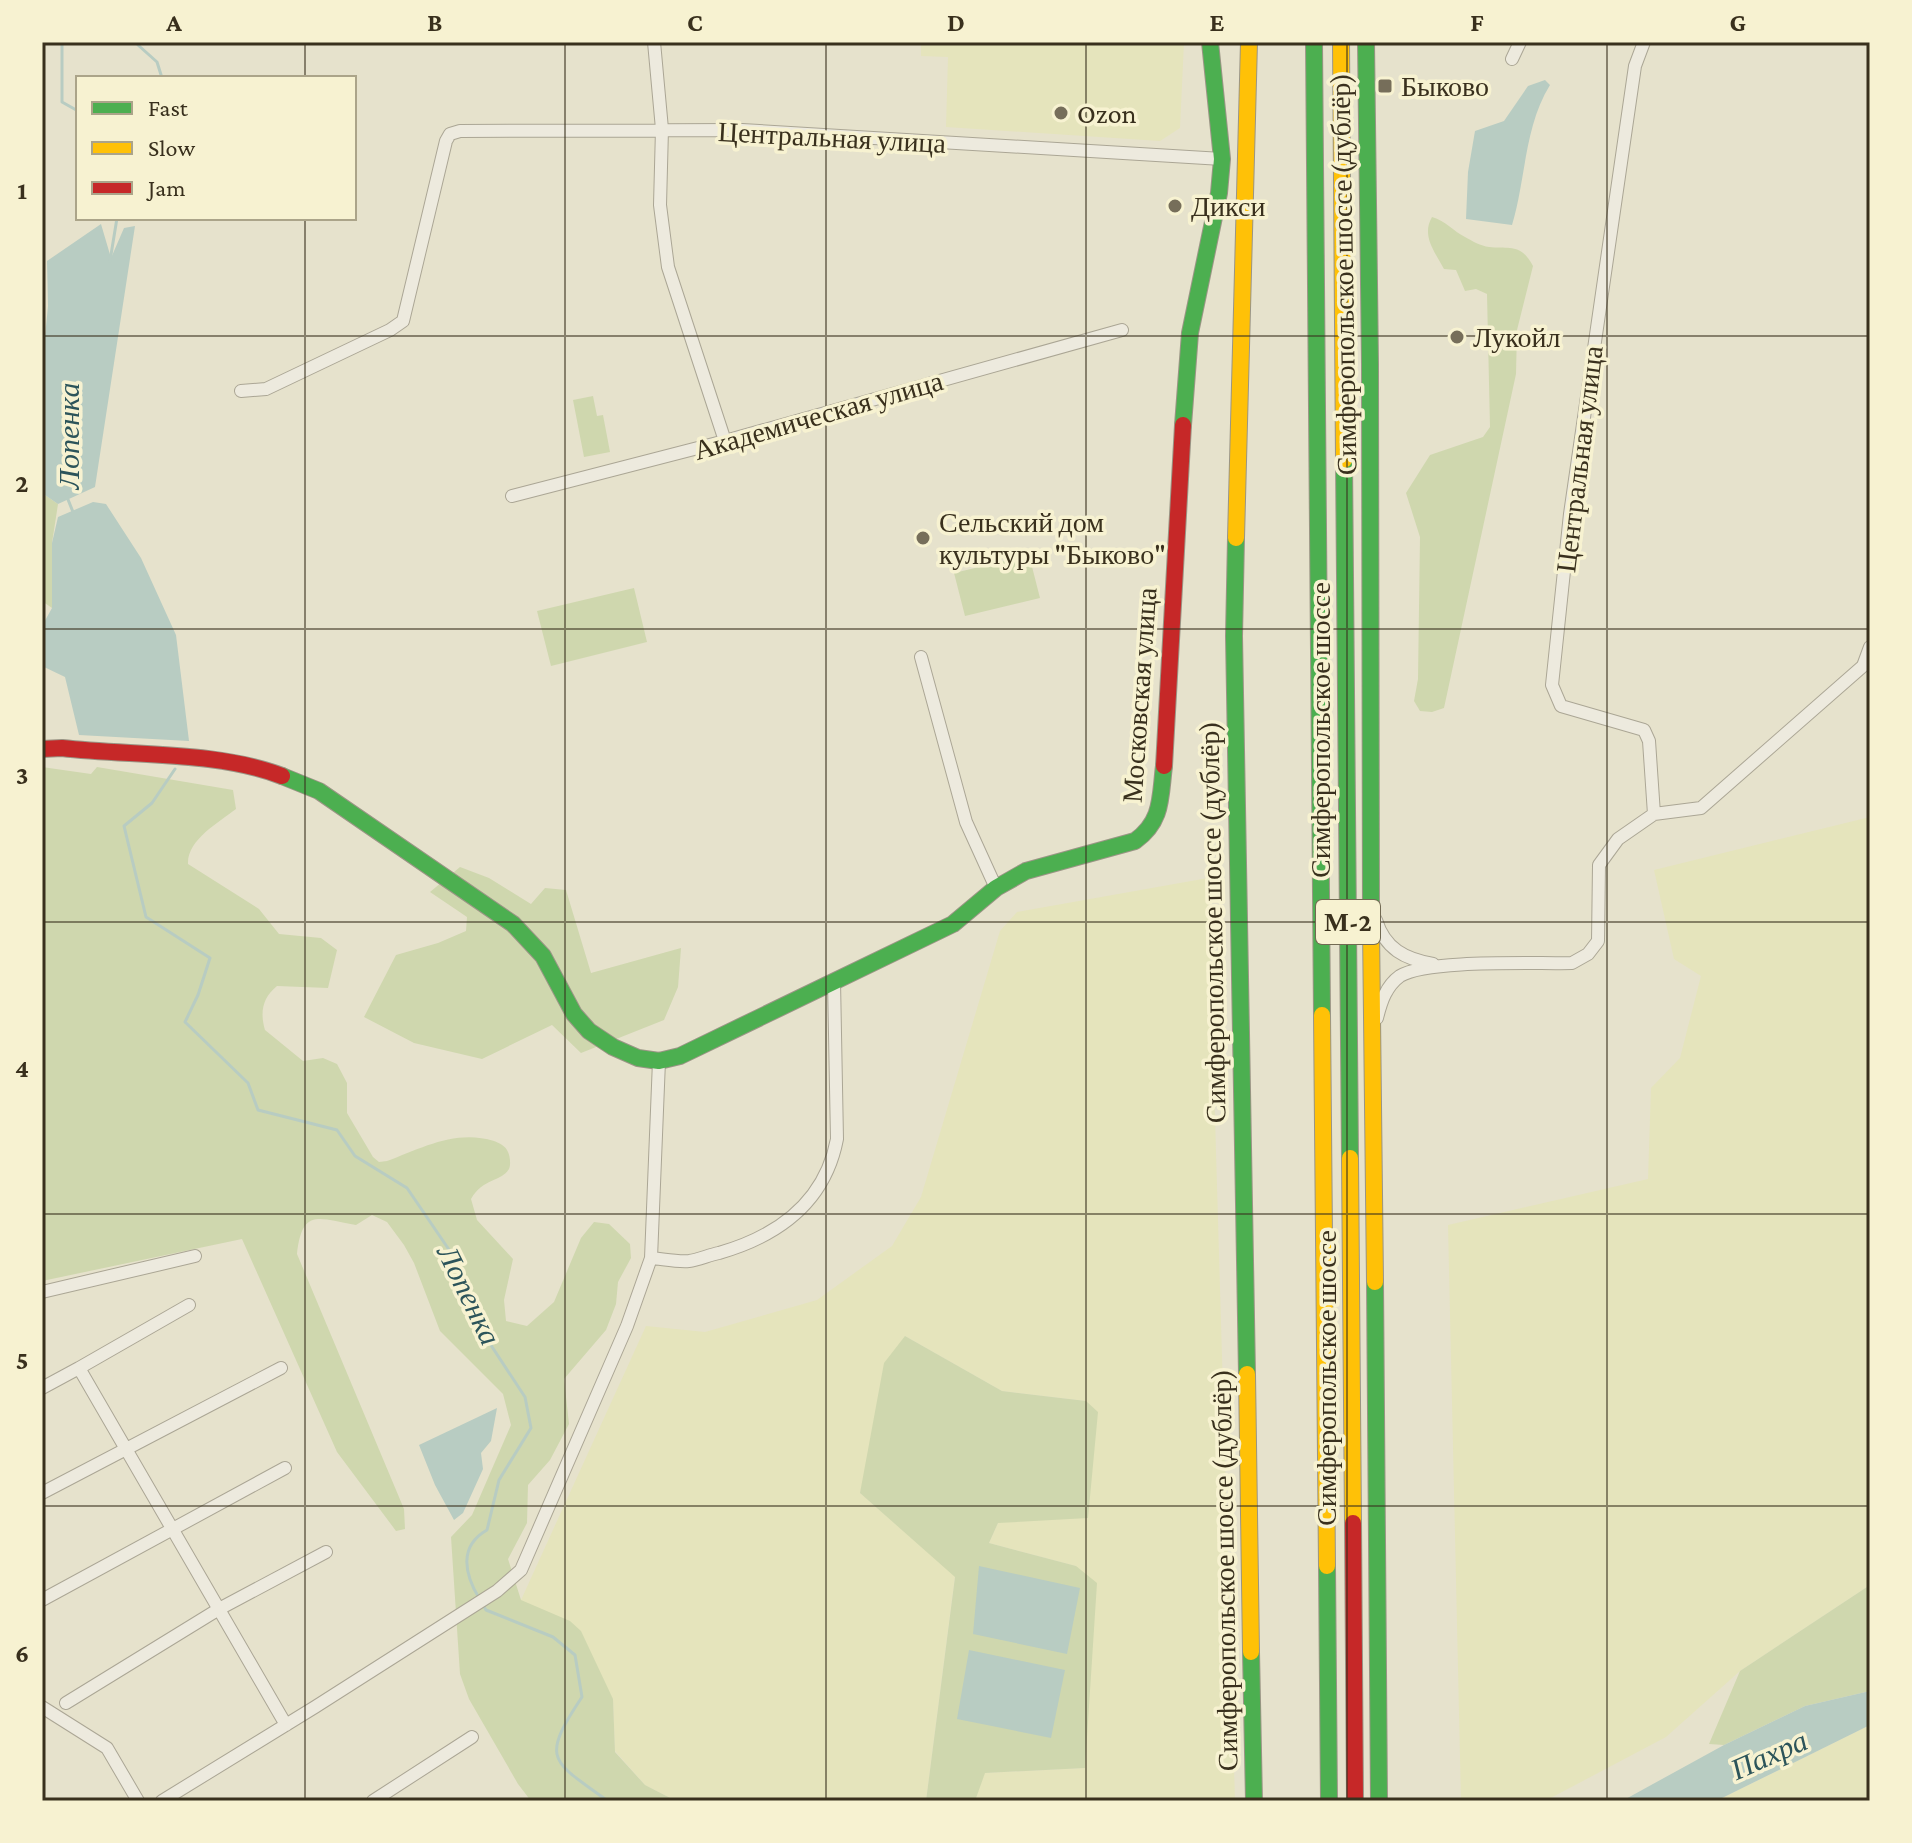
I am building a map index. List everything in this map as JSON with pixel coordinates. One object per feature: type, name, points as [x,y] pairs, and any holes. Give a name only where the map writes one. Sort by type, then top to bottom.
[{"type":"main road","name":"Московская улица","points":[[659,1061],[680,1056],[953,924],[996,888],[1026,871],[1135,841],[1148,832],[1155,822],[1165,754],[1177,493],[1190,333],[1219,193],[1222,159],[1210,42]]},
{"type":"main road","name":"Симферопольское шоссе (дублёр)","points":[[1249,42],[1234,636],[1254,1801]]},
{"type":"main road","name":"Симферопольское шоссе","points":[[1314,42],[1329,1801]]},
{"type":"main road","name":"Симферопольское шоссе","points":[[1341,42],[1355,1801]]},
{"type":"main road","name":"Симферопольское шоссе (дублёр)","points":[[1366,42],[1371,904],[1380,1560],[1379,1801]]},
{"type":"main road","points":[[42,749],[217,760],[258,767],[319,791],[513,924],[543,956],[574,1014],[589,1031],[613,1047],[638,1058],[659,1061]]},
{"type":"street","points":[[654,42],[662,129],[660,205],[668,267],[725,441]]},
{"type":"street","points":[[1512,59],[1520,42]]},
{"type":"street","name":"Центральная улица","points":[[1644,42],[1635,66],[1602,286],[1570,514],[1552,685],[1561,706],[1644,730],[1649,741],[1654,814]]},
{"type":"street","name":"Центральная улица","points":[[241,391],[266,389],[403,321],[446,141],[450,134],[460,131],[742,130],[1222,159]]},
{"type":"street","name":"Академическая улица","points":[[512,496],[725,441],[1122,330]]},
{"type":"street","points":[[1373,1036],[1380,1005],[1388,988],[1401,976],[1420,969],[1444,966],[1572,963],[1588,954],[1598,941],[1599,865],[1618,839],[1654,814],[1701,808],[1863,666],[1870,647]]},
{"type":"street","points":[[921,657],[966,822],[996,888]]},
{"type":"street","points":[[1371,904],[1379,931],[1389,946],[1403,956],[1444,966]]},
{"type":"street","points":[[651,1258],[689,1261],[739,1247],[790,1220],[821,1182],[832,1164],[837,1139],[834,981]]},
{"type":"street","points":[[162,1801],[497,1591],[521,1570],[627,1326],[651,1258],[659,1061]]},
{"type":"street","points":[[42,1292],[195,1256]]},
{"type":"street","points":[[42,1388],[189,1305]]},
{"type":"street","points":[[79,1368],[286,1725]]},
{"type":"street","points":[[42,1493],[281,1368]]},
{"type":"street","points":[[42,1600],[285,1468]]},
{"type":"street","points":[[66,1703],[219,1609],[326,1552]]},
{"type":"street","points":[[42,1707],[107,1748],[138,1801]]},
{"type":"street","points":[[373,1801],[472,1737]]},
{"type":"green space","points":[[921,42],[1184,42],[1180,128],[1160,141],[946,127],[948,57],[921,56]]},
{"type":"green space","points":[[1432,217],[1480,244],[1519,250],[1533,266],[1517,330],[1516,374],[1444,708],[1432,712],[1420,711],[1414,701],[1418,679],[1420,537],[1406,493],[1430,455],[1483,437],[1490,427],[1487,294],[1476,289],[1465,291],[1456,270],[1444,269],[1429,237]]},
{"type":"green space","points":[[593,396],[597,416],[603,415],[610,452],[584,457],[573,400]]},
{"type":"green space","points":[[42,493],[58,504],[52,543],[52,608],[42,601]]},
{"type":"green space","points":[[1029,555],[1040,598],[965,616],[954,573]]},
{"type":"green space","points":[[634,588],[647,642],[551,666],[537,611]]},
{"type":"green space","points":[[42,767],[91,774],[97,767],[233,790],[236,809],[198,840],[189,855],[188,864],[259,909],[279,934],[321,938],[337,950],[328,988],[277,986],[272,991],[264,1006],[265,1030],[303,1061],[323,1058],[337,1064],[347,1083],[347,1113],[379,1162],[466,1137],[494,1141],[506,1148],[510,1158],[509,1169],[481,1187],[471,1199],[477,1220],[513,1259],[504,1300],[506,1321],[527,1326],[554,1302],[581,1238],[594,1222],[609,1224],[630,1244],[631,1258],[618,1282],[616,1304],[606,1330],[564,1379],[569,1424],[550,1460],[528,1485],[527,1523],[508,1559],[521,1600],[570,1621],[581,1631],[613,1699],[615,1752],[645,1785],[676,1801],[531,1801],[469,1699],[460,1674],[451,1537],[472,1515],[511,1425],[503,1394],[440,1331],[414,1263],[387,1222],[372,1215],[356,1225],[314,1220],[303,1229],[297,1254],[404,1509],[405,1529],[396,1531],[337,1452],[242,1239],[42,1281]]},
{"type":"green space","points":[[1870,817],[1870,1585],[1740,1671],[1666,1737],[1545,1801],[1461,1801],[1448,1225],[1648,1179],[1651,1088],[1680,1058],[1701,976],[1674,959],[1654,870]]},
{"type":"green space","points":[[460,867],[489,878],[531,904],[545,888],[566,890],[591,973],[681,948],[678,987],[664,1020],[581,1053],[552,1025],[482,1059],[414,1043],[364,1017],[396,955],[466,931],[467,917],[430,892]]},
{"type":"green space","points":[[1208,878],[1235,1801],[975,1801],[984,1773],[1085,1768],[1076,1566],[989,1543],[998,1523],[1086,1401],[1002,1391],[905,1336],[860,1493],[955,1576],[926,1801],[676,1801],[645,1785],[615,1751],[613,1699],[521,1600],[646,1326],[705,1332],[817,1300],[892,1246],[921,1197],[1000,931],[1017,912]]},
{"type":"green space","points":[[905,1336],[1002,1391],[1086,1401],[1098,1412],[1088,1518],[998,1523],[989,1543],[1076,1566],[1097,1583],[1085,1768],[985,1773],[975,1801],[926,1801],[955,1577],[860,1493],[884,1363]]},
{"type":"green space","points":[[1870,1585],[1870,1691],[1805,1706],[1724,1745],[1709,1744],[1740,1671]]},
{"type":"green space","points":[[1870,1725],[1870,1801],[1716,1801],[1771,1774]]},
{"type":"water","points":[[1545,80],[1550,85],[1541,101],[1530,136],[1512,225],[1466,219],[1468,172],[1475,131],[1504,121],[1528,86]]},
{"type":"water","points":[[101,224],[111,258],[124,228],[135,226],[95,487],[58,504],[42,493],[42,367],[48,306],[47,261]]},
{"type":"water","points":[[93,502],[106,504],[141,558],[176,635],[189,741],[79,735],[65,677],[42,666],[42,626],[52,608],[52,543],[58,517]]},
{"type":"water","points":[[497,1408],[491,1441],[481,1453],[483,1469],[463,1513],[454,1520],[435,1485],[419,1445]]},
{"type":"water","points":[[979,1566],[1080,1588],[1067,1654],[973,1634]]},
{"type":"water","points":[[969,1650],[1065,1670],[1051,1738],[957,1719]]},
{"type":"water","name":"Пахра","points":[[1870,1691],[1870,1725],[1716,1801],[1622,1801],[1724,1745],[1805,1706]]},
{"type":"waterway","points":[[62,42],[62,102],[76,110]]},
{"type":"waterway","name":"Лопенка","points":[[139,42],[138,45],[157,62],[161,76]]},
{"type":"waterway","name":"Лопенка","points":[[110,261],[117,220]]},
{"type":"waterway","name":"Лопенка","points":[[67,497],[73,512]]},
{"type":"waterway","name":"Лопенка","points":[[175,769],[152,803],[124,826],[146,917],[210,958],[185,1022],[248,1083],[258,1110],[337,1130],[355,1156],[407,1188],[454,1257],[479,1327],[525,1397],[531,1428],[499,1480],[487,1530],[478,1536],[468,1552],[470,1579],[479,1598]]},
{"type":"waterway","name":"Лопенка","points":[[483,1605],[486,1610],[553,1637],[575,1655],[582,1697],[560,1734],[558,1757],[574,1776],[608,1801]]},
{"type":"traffic: fast","points":[[1183,425],[1190,333],[1219,193],[1222,159],[1210,42]]},
{"type":"traffic: fast","points":[[1314,42],[1322,1015]]},
{"type":"traffic: fast","points":[[1366,42],[1371,928]]},
{"type":"traffic: fast","points":[[1344,460],[1350,1158]]},
{"type":"traffic: fast","points":[[1236,538],[1234,636],[1247,1374]]},
{"type":"traffic: fast","points":[[282,776],[319,791],[513,924],[543,956],[574,1014],[589,1031],[613,1047],[638,1058],[659,1061],[680,1056],[953,924],[996,888],[1026,871],[1135,841],[1155,817],[1164,766]]},
{"type":"traffic: fast","points":[[1375,1282],[1379,1801]]},
{"type":"traffic: fast","points":[[1327,1566],[1329,1801]]},
{"type":"traffic: fast","points":[[1251,1652],[1254,1801]]},
{"type":"traffic: slow","points":[[1236,538],[1249,42]]},
{"type":"traffic: slow","points":[[1341,42],[1344,460]]},
{"type":"traffic: slow","points":[[1371,928],[1375,1282]]},
{"type":"traffic: slow","points":[[1322,1015],[1327,1566]]},
{"type":"traffic: slow","points":[[1350,1158],[1353,1523]]},
{"type":"traffic: slow","points":[[1247,1374],[1251,1652]]},
{"type":"traffic: jam","points":[[1164,766],[1183,425]]},
{"type":"traffic: jam","points":[[42,749],[202,758],[282,776]]},
{"type":"traffic: jam","points":[[1353,1523],[1355,1801]]},
{"type":"place","name":"Быково","points":[[1385,86]]},
{"type":"place","name":"Ozon","points":[[1061,113]]},
{"type":"place","name":"Дикси","points":[[1175,206]]},
{"type":"place","name":"Лукойл","points":[[1457,337]]},
{"type":"place","name":"Сельский дом культуры \"Быково\"","points":[[923,538]]}]
